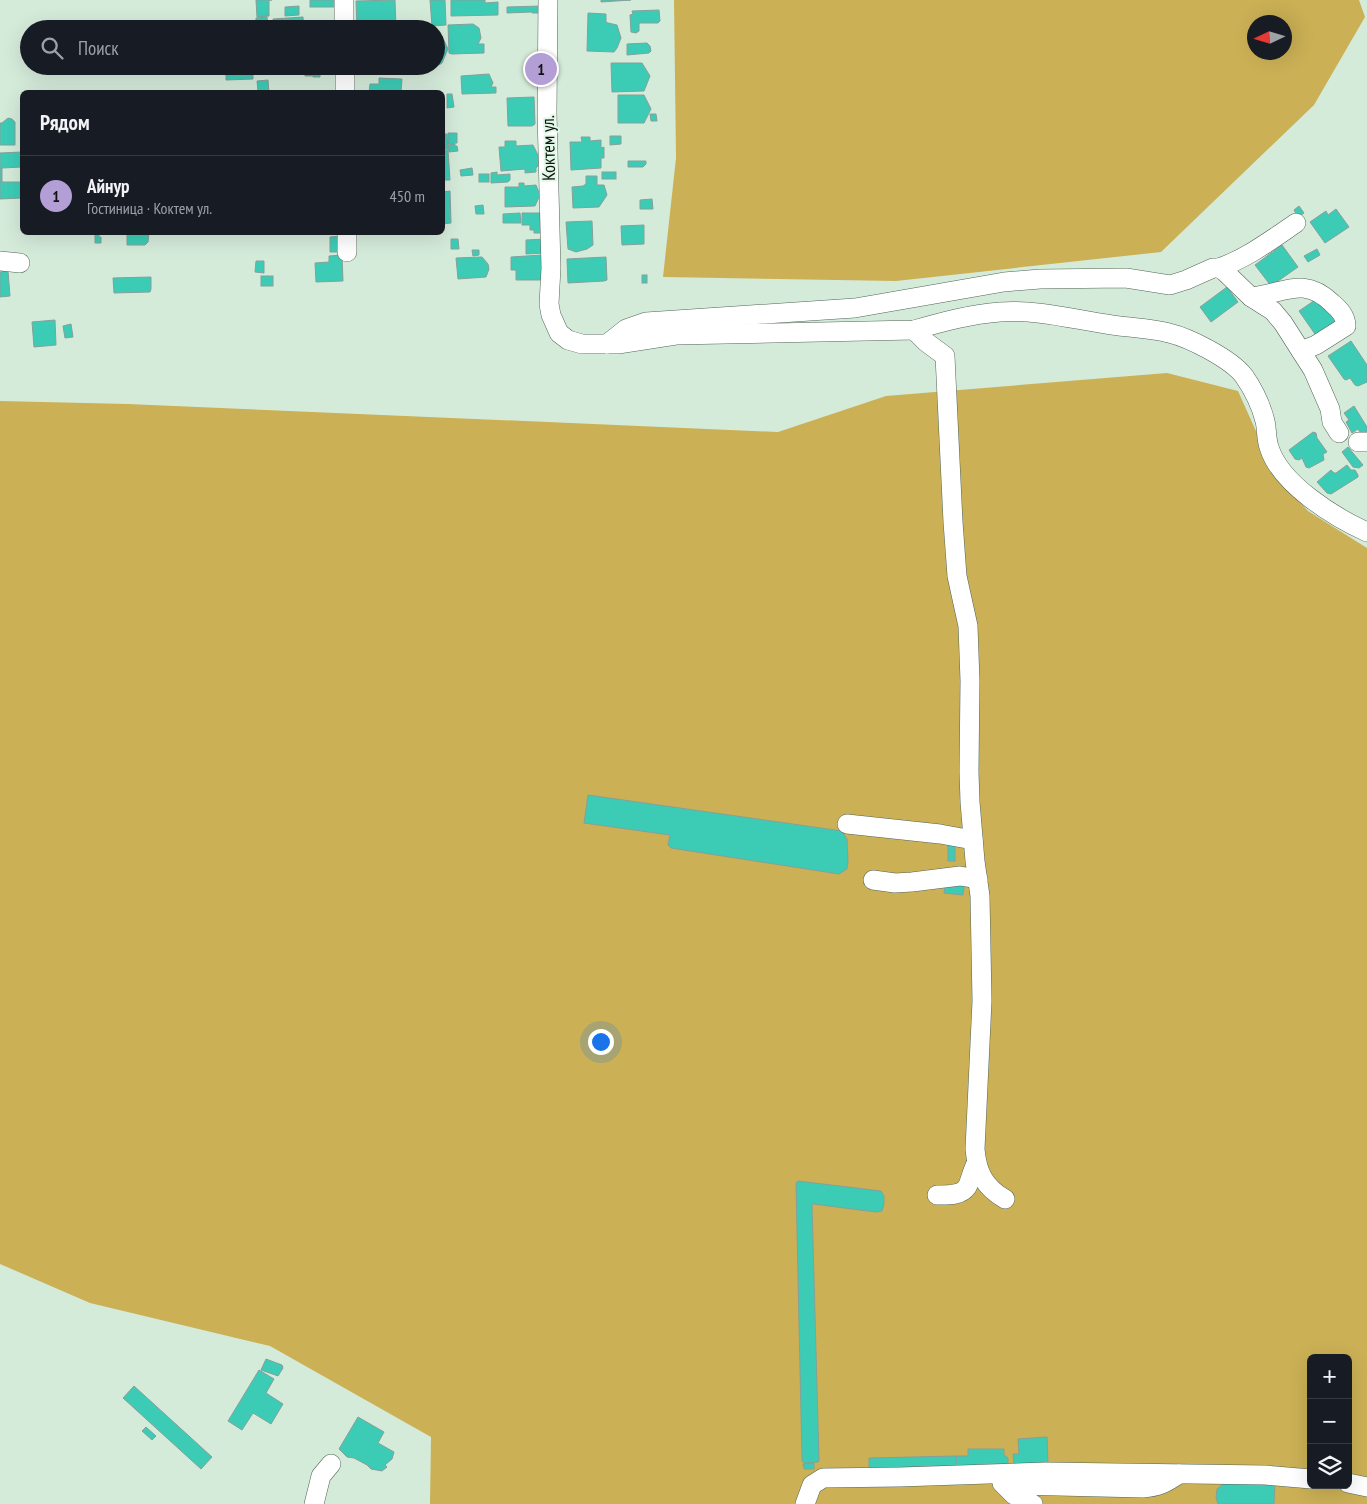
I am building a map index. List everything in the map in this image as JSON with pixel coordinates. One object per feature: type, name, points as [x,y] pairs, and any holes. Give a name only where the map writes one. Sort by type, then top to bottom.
[{"type":"street","points":[[344,0],[344,20]]},
{"type":"street","name":"Коктем ул.","points":[[548,0],[547,113],[551,268],[549,304],[551,315],[559,333],[568,340],[582,344],[607,344],[641,342],[676,335],[914,330],[950,320],[999,312],[1024,312],[1169,333],[1197,344],[1232,365],[1243,375],[1255,395],[1265,420],[1269,448],[1282,471],[1294,484],[1327,510],[1367,532]]},
{"type":"street","points":[[345,75],[345,90]]},
{"type":"street","points":[[607,344],[626,329],[646,322],[855,308],[1004,282],[1040,279],[1126,278],[1170,285],[1212,268],[1219,268],[1233,263],[1250,254],[1296,223]]},
{"type":"street","points":[[347,235],[347,252]]},
{"type":"street","points":[[0,261],[20,263]]},
{"type":"street","points":[[1219,268],[1252,297],[1273,310],[1313,370],[1330,409],[1332,422],[1339,433]]},
{"type":"street","points":[[1252,297],[1266,296],[1280,290],[1298,287],[1309,288],[1326,297],[1338,308],[1346,320],[1346,326],[1316,345],[1301,351]]},
{"type":"street","points":[[914,330],[945,356],[956,567],[968,626],[970,681],[969,772],[973,840],[980,896],[982,1001],[975,1130],[976,1164],[993,1192],[1004,1199]]},
{"type":"street","points":[[847,824],[940,834],[973,840]]},
{"type":"street","points":[[873,880],[904,882],[960,876],[978,879]]},
{"type":"street","points":[[938,1195],[960,1193],[968,1186],[976,1164]]},
{"type":"street","points":[[314,1504],[321,1476],[331,1464]]},
{"type":"street","points":[[805,1504],[812,1485],[823,1478],[1000,1480],[1046,1472],[1265,1475],[1307,1479]]},
{"type":"street","points":[[1000,1480],[1014,1495],[1033,1504]]},
{"type":"street","points":[[1352,1485],[1367,1487]]},
{"type":"shaded area","points":[[674,0],[1359,0],[1365,17],[1314,105],[1161,252],[896,281],[663,277],[676,158]]},
{"type":"shaded area","points":[[1167,373],[1238,391],[1277,478],[1308,511],[1367,548],[1367,1504],[430,1504],[431,1437],[270,1346],[90,1303],[0,1264],[0,401],[128,404],[778,432],[886,396]]},
{"type":"building","points":[[256,0],[269,0],[269,16],[257,17]]},
{"type":"building","points":[[310,0],[337,0],[337,7],[310,7]]},
{"type":"building","points":[[395,0],[396,20],[357,20],[356,1]]},
{"type":"building","points":[[430,0],[445,0],[446,25],[445,20],[432,20]]},
{"type":"building","points":[[451,0],[485,0],[485,3],[498,2],[498,15],[451,16]]},
{"type":"building","points":[[601,0],[631,0],[601,2]]},
{"type":"building","points":[[299,6],[299,15],[285,16],[285,7]]},
{"type":"building","points":[[541,6],[539,13],[507,13],[507,7]]},
{"type":"building","points":[[659,10],[660,21],[658,23],[639,23],[639,31],[636,33],[631,32],[630,15],[633,14],[632,11]]},
{"type":"building","points":[[588,13],[606,14],[606,22],[617,25],[621,38],[614,52],[587,51]]},
{"type":"building","points":[[267,17],[267,20],[256,20],[256,18]]},
{"type":"building","points":[[303,17],[303,20],[273,20]]},
{"type":"building","points":[[473,24],[479,28],[481,38],[478,44],[484,44],[484,53],[449,53],[448,25]]},
{"type":"building","points":[[445,42],[448,49],[445,56]]},
{"type":"building","points":[[647,43],[651,51],[649,53],[627,55],[627,44]]},
{"type":"building","points":[[611,63],[642,63],[650,76],[644,91],[612,92]]},
{"type":"building","points":[[489,74],[493,83],[491,87],[496,87],[496,93],[462,94],[461,76]]},
{"type":"building","points":[[226,75],[253,75],[253,79],[226,80]]},
{"type":"building","points":[[320,75],[320,77],[313,76],[305,76]]},
{"type":"building","points":[[379,78],[402,79],[401,90],[369,90],[370,84],[379,84]]},
{"type":"building","points":[[268,80],[269,90],[258,90],[257,81]]},
{"type":"building","points":[[447,94],[452,94],[454,107],[447,108]]},
{"type":"building","points":[[618,95],[644,95],[651,109],[644,123],[618,123]]},
{"type":"building","points":[[534,97],[535,124],[532,126],[508,126],[507,98]]},
{"type":"building","points":[[650,114],[656,114],[657,121],[651,121]]},
{"type":"building","points":[[8,118],[15,122],[15,145],[0,145],[0,123]]},
{"type":"building","points":[[448,133],[457,133],[457,143],[448,144]]},
{"type":"building","points":[[445,134],[447,134],[448,149],[445,149]]},
{"type":"building","points":[[610,136],[621,136],[621,144],[610,145]]},
{"type":"building","points":[[581,137],[590,137],[590,141],[601,140],[601,148],[604,147],[604,158],[601,158],[601,168],[571,170],[570,142],[582,142]]},
{"type":"building","points":[[505,141],[516,141],[516,146],[533,145],[539,157],[536,172],[525,173],[525,169],[501,171],[499,147],[505,147]]},
{"type":"building","points":[[455,144],[458,151],[449,152],[448,145]]},
{"type":"building","points":[[445,150],[448,150],[450,180],[445,180]]},
{"type":"building","points":[[20,152],[20,167],[2,168],[2,182],[20,182],[20,198],[0,199],[0,153]]},
{"type":"building","points":[[628,161],[646,161],[646,164],[643,167],[628,167]]},
{"type":"building","points":[[472,168],[473,175],[461,176],[460,170]]},
{"type":"building","points":[[497,172],[497,175],[510,174],[510,180],[508,182],[491,183],[491,173]]},
{"type":"building","points":[[602,172],[616,172],[616,179],[602,179]]},
{"type":"building","points":[[479,174],[489,174],[489,182],[479,182]]},
{"type":"building","points":[[586,176],[597,176],[597,185],[604,185],[607,195],[599,207],[573,208],[572,187],[586,184]]},
{"type":"building","points":[[519,183],[524,183],[524,186],[536,185],[540,195],[535,206],[505,207],[505,187],[519,187]]},
{"type":"building","points":[[450,191],[451,223],[445,224],[445,192]]},
{"type":"building","points":[[652,199],[653,209],[640,209],[640,200]]},
{"type":"building","points":[[483,205],[484,214],[476,214],[475,206]]},
{"type":"building","points":[[1299,206],[1304,213],[1298,217],[1294,210]]},
{"type":"building","points":[[1336,209],[1349,227],[1325,243],[1310,222],[1326,211],[1328,215]]},
{"type":"building","points":[[520,213],[521,223],[503,223],[503,214]]},
{"type":"building","points":[[522,213],[545,213],[542,233],[534,233],[534,230],[530,230],[530,225],[522,225]]},
{"type":"building","points":[[592,221],[593,245],[576,252],[568,249],[566,222]]},
{"type":"building","points":[[644,225],[644,244],[622,245],[621,226]]},
{"type":"building","points":[[95,235],[99,235],[101,243],[95,243]]},
{"type":"building","points":[[127,235],[149,235],[148,242],[145,245],[127,245]]},
{"type":"building","points":[[342,236],[342,252],[330,252],[330,237]]},
{"type":"building","points":[[451,239],[458,239],[459,249],[451,249]]},
{"type":"building","points":[[546,239],[545,253],[526,254],[526,240]]},
{"type":"building","points":[[1282,245],[1298,267],[1271,286],[1255,265]]},
{"type":"building","points":[[1317,249],[1320,255],[1308,262],[1304,256]]},
{"type":"building","points":[[472,250],[479,250],[479,255],[473,256]]},
{"type":"building","points":[[342,255],[343,281],[316,282],[315,263],[329,262],[329,256]]},
{"type":"building","points":[[542,255],[543,280],[516,280],[516,270],[511,270],[511,257]]},
{"type":"building","points":[[482,257],[488,264],[489,269],[486,277],[458,279],[456,258]]},
{"type":"building","points":[[606,257],[607,280],[568,283],[567,259]]},
{"type":"building","points":[[256,261],[264,261],[264,273],[255,272]]},
{"type":"building","points":[[8,271],[10,296],[0,297],[0,272]]},
{"type":"building","points":[[642,275],[647,275],[647,283],[642,283]]},
{"type":"building","points":[[261,276],[273,276],[273,286],[261,286]]},
{"type":"building","points":[[151,277],[150,292],[114,293],[113,278]]},
{"type":"building","points":[[1227,287],[1238,302],[1211,322],[1200,307]]},
{"type":"building","points":[[1321,296],[1338,323],[1317,337],[1299,311]]},
{"type":"building","points":[[55,320],[56,345],[34,347],[32,322]]},
{"type":"building","points":[[71,324],[73,337],[65,338],[63,326]]},
{"type":"building","points":[[1351,341],[1367,365],[1367,382],[1358,386],[1350,378],[1344,379],[1328,356]]},
{"type":"building","points":[[1354,406],[1367,427],[1367,432],[1362,435],[1358,429],[1352,433],[1346,422],[1349,420],[1344,413]]},
{"type":"building","points":[[1313,432],[1316,433],[1317,438],[1327,452],[1323,454],[1324,460],[1309,468],[1306,467],[1302,458],[1299,460],[1295,459],[1289,450]]},
{"type":"building","points":[[1348,447],[1363,465],[1359,468],[1353,467],[1342,452]]},
{"type":"building","points":[[1347,465],[1351,470],[1355,470],[1358,477],[1331,494],[1327,493],[1317,482],[1331,470],[1336,473]]},
{"type":"building","points":[[588,795],[842,831],[847,839],[847,869],[839,874],[671,848],[668,845],[670,835],[584,823]]},
{"type":"building","points":[[948,844],[955,844],[955,861],[948,861]]},
{"type":"building","points":[[946,878],[965,880],[963,895],[944,893]]},
{"type":"building","points":[[798,1181],[881,1191],[884,1196],[882,1211],[876,1212],[812,1205],[819,1461],[804,1463],[802,1461],[796,1183]]},
{"type":"building","points":[[266,1359],[282,1365],[283,1368],[278,1376],[261,1370]]},
{"type":"building","points":[[259,1370],[274,1379],[266,1393],[283,1404],[271,1424],[253,1413],[242,1430],[228,1421]]},
{"type":"building","points":[[134,1386],[212,1457],[201,1469],[123,1398]]},
{"type":"building","points":[[358,1417],[384,1432],[378,1443],[394,1452],[392,1459],[385,1465],[387,1467],[382,1471],[371,1469],[354,1458],[347,1457],[339,1449]]},
{"type":"building","points":[[146,1427],[156,1436],[152,1440],[142,1431]]},
{"type":"building","points":[[1047,1437],[1048,1464],[1014,1466],[1013,1454],[1019,1454],[1018,1439]]},
{"type":"building","points":[[968,1449],[1004,1449],[1004,1455],[1008,1458],[1008,1464],[956,1468],[956,1456],[968,1456]]},
{"type":"building","points":[[956,1456],[956,1466],[869,1468],[869,1458]]},
{"type":"building","points":[[814,1463],[814,1469],[804,1469],[803,1464]]},
{"type":"building","points":[[1227,1481],[1275,1484],[1274,1504],[1218,1504],[1216,1498],[1217,1489]]},
{"type":"place","name":"Айнур","points":[[541,69]]}]
